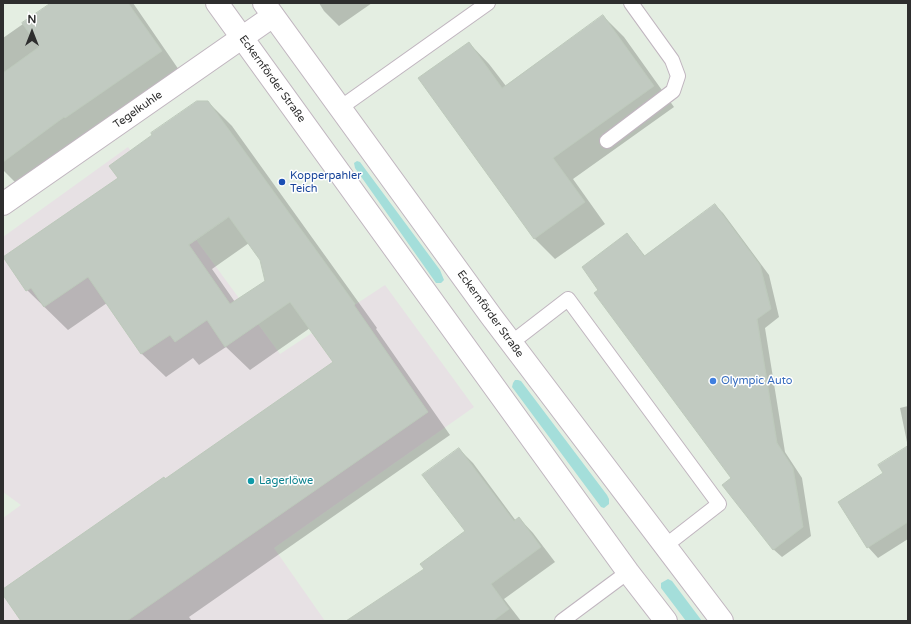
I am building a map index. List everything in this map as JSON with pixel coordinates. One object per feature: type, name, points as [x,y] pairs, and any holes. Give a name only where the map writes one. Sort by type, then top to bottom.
[{"type":"main road","name":"Eckernförder Straße","points":[[217,3],[628,572],[666,621]]},
{"type":"main road","name":"Eckernförder Straße","points":[[269,9],[511,343],[722,621]]},
{"type":"main road","name":"Tegelkuhle","points":[[3,204],[242,38],[269,9]]},
{"type":"lane","points":[[340,108],[488,3]]},
{"type":"lane","points":[[607,141],[672,90],[678,76],[672,60],[631,3]]},
{"type":"lane","points":[[511,343],[568,298],[719,504],[665,546]]},
{"type":"lane","points":[[562,621],[628,572]]},
{"type":"shaded area","points":[[128,147],[280,354],[385,285],[474,407],[274,548],[325,621],[3,621],[3,518],[21,505],[3,492],[3,237]]},
{"type":"shaded area","points":[[357,161],[360,162],[440,270],[444,280],[441,283],[436,283],[355,168],[354,163]]},
{"type":"shaded area","points":[[515,380],[521,381],[607,495],[609,504],[604,508],[601,507],[512,387]]},
{"type":"shaded area","points":[[668,579],[672,581],[702,621],[686,621],[661,588],[661,583]]},
{"type":"building","points":[[51,3],[128,3],[162,51],[65,118],[64,117],[3,162],[3,73],[39,47],[22,23]]},
{"type":"building","points":[[603,15],[654,86],[553,158],[585,202],[534,239],[418,78],[469,42],[502,88]]},
{"type":"building","points":[[197,101],[208,101],[355,304],[354,305],[428,412],[127,621],[21,621],[3,595],[3,589],[333,362],[290,302],[225,347],[207,320],[175,342],[170,335],[141,354],[88,277],[44,307],[31,288],[26,291],[3,257],[118,178],[109,166],[152,135],[151,133]],"holes":[[[229,217],[260,260],[265,281],[230,304],[189,245]]]},
{"type":"building","name":"Olympic Auto","points":[[715,204],[760,265],[771,309],[757,319],[777,443],[793,468],[803,527],[773,550],[722,485],[731,478],[594,293],[598,290],[582,267],[627,233],[644,256]]},
{"type":"building","points":[[908,446],[908,522],[867,548],[838,502],[883,473],[878,465]]},
{"type":"building","points":[[459,448],[514,521],[519,517],[541,547],[491,584],[509,609],[493,621],[346,621],[424,569],[420,564],[465,531],[422,475]]},
{"type":"place","name":"Kopperpahler Teich","points":[[282,182]]},
{"type":"place","name":"Olympic Auto","points":[[713,381]]},
{"type":"place","name":"Lagerlöwe","points":[[251,481]]}]
